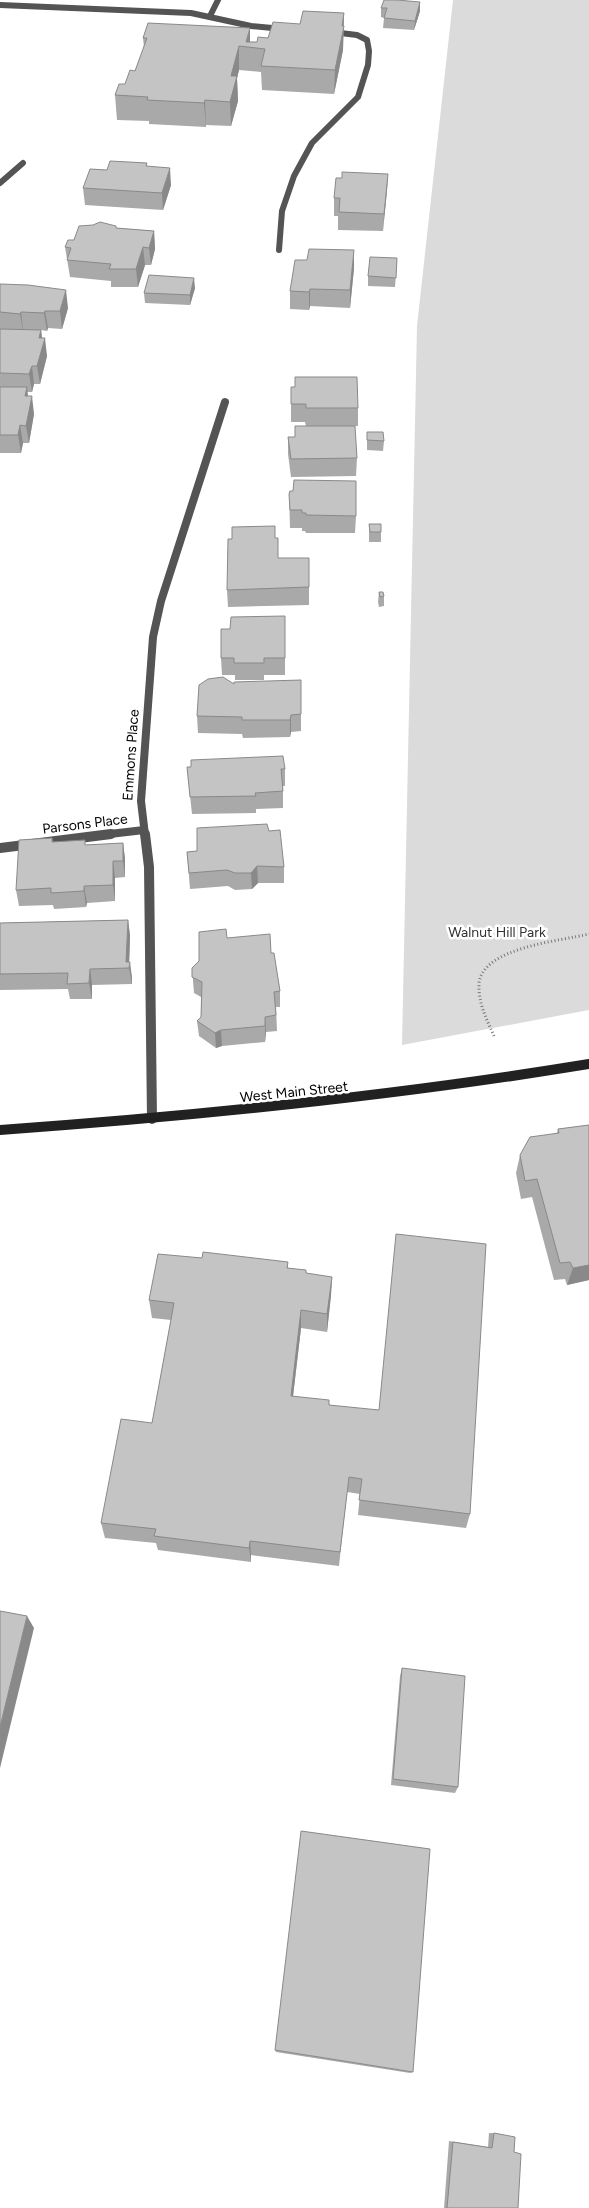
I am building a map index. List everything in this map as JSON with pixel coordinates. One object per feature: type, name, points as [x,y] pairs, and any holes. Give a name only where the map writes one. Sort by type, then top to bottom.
[{"type":"main road","name":"West Main Street","points":[[0,1130],[260,1110],[385,1095],[589,1064]]},
{"type":"street","points":[[210,16],[218,0]]},
{"type":"street","points":[[0,5],[185,13],[210,16],[251,26],[292,30]]},
{"type":"street","points":[[279,250],[282,211],[298,166],[316,139],[356,102],[366,73],[369,51],[366,39],[353,34],[326,31]]},
{"type":"street","points":[[0,183],[23,164]]},
{"type":"street","name":"Emmons Place","points":[[152,1119],[149,867],[140,801],[154,628],[225,402]]},
{"type":"street","name":"Parsons Place","points":[[0,848],[144,830]]},
{"type":"path","points":[[494,1036],[482,1015],[478,1000],[478,989],[483,972],[495,959],[527,947],[567,941],[589,934]]},
{"type":"green space","name":"Walnut Hill Park","points":[[453,0],[589,0],[589,1010],[402,1045],[417,326]]},
{"type":"building","points":[[384,0],[420,2],[415,21],[384,18],[387,8],[381,8]]},
{"type":"building","points":[[303,11],[344,13],[342,26],[344,26],[335,70],[261,66],[265,49],[239,46],[231,76],[237,76],[230,102],[205,100],[204,103],[147,100],[148,97],[115,95],[119,84],[125,84],[130,70],[135,71],[147,38],[143,38],[148,23],[250,28],[246,42],[257,42],[258,37],[268,38],[273,22],[300,24]]},
{"type":"building","points":[[110,161],[147,163],[146,166],[170,168],[162,193],[83,188],[90,169],[107,170]]},
{"type":"building","points":[[342,172],[388,174],[384,214],[339,212],[340,198],[334,198],[336,178],[342,178]]},
{"type":"building","points":[[100,222],[116,226],[116,228],[154,231],[149,248],[143,247],[136,269],[109,269],[111,264],[67,260],[71,248],[65,247],[68,240],[74,240],[79,226],[93,225]]},
{"type":"building","points":[[309,249],[354,250],[350,290],[310,289],[309,292],[290,291],[295,260],[307,260]]},
{"type":"building","points":[[370,257],[397,258],[396,278],[368,276]]},
{"type":"building","points":[[149,275],[194,278],[190,295],[144,293]]},
{"type":"building","points":[[0,284],[28,285],[66,290],[60,311],[45,311],[44,313],[21,312],[20,314],[0,312]]},
{"type":"building","points":[[0,329],[41,330],[39,338],[45,338],[37,366],[32,366],[29,374],[0,373]]},
{"type":"building","points":[[295,377],[357,377],[358,408],[306,408],[306,404],[291,404],[291,387],[295,387]]},
{"type":"building","points":[[0,387],[27,387],[25,396],[32,396],[26,426],[20,425],[18,435],[0,435]]},
{"type":"building","points":[[295,426],[355,426],[357,458],[291,459],[288,437],[295,437]]},
{"type":"building","points":[[367,432],[383,432],[384,441],[367,440]]},
{"type":"building","points":[[294,480],[356,481],[356,516],[306,515],[306,513],[302,513],[302,510],[290,510],[289,494],[290,491],[293,491]]},
{"type":"building","points":[[369,524],[381,524],[381,532],[370,532]]},
{"type":"building","points":[[275,526],[275,538],[278,538],[278,558],[309,558],[309,587],[227,590],[228,539],[232,539],[232,527]]},
{"type":"building","points":[[379,592],[383,592],[384,596],[380,597]]},
{"type":"building","points":[[285,616],[285,658],[264,658],[264,663],[234,663],[234,658],[221,658],[221,629],[230,629],[231,617]]},
{"type":"building","points":[[223,677],[234,684],[234,682],[301,680],[301,714],[291,715],[290,720],[242,720],[242,717],[197,716],[199,685],[208,679]]},
{"type":"building","points":[[283,756],[285,769],[281,769],[283,791],[255,793],[256,796],[190,797],[187,767],[191,767],[191,760]]},
{"type":"building","points":[[267,824],[269,831],[280,830],[284,867],[257,866],[251,873],[235,873],[227,870],[189,873],[187,852],[197,851],[197,828]]},
{"type":"building","points":[[52,838],[52,842],[85,840],[85,845],[123,843],[123,861],[113,861],[113,885],[84,886],[84,891],[51,893],[51,888],[16,890],[19,840]]},
{"type":"building","points":[[128,920],[126,962],[130,962],[129,968],[90,969],[89,983],[67,984],[68,973],[0,974],[0,923]]},
{"type":"building","points":[[226,929],[227,938],[270,934],[271,953],[274,953],[280,991],[274,992],[276,1015],[265,1017],[265,1026],[221,1030],[215,1033],[197,1021],[201,1017],[202,982],[192,977],[192,968],[199,961],[199,932]]},
{"type":"building","points":[[589,1125],[589,1265],[573,1268],[570,1262],[560,1263],[537,1179],[525,1181],[520,1155],[530,1137],[559,1133],[558,1129]]},
{"type":"building","points":[[396,1234],[486,1244],[470,1514],[359,1500],[362,1479],[349,1477],[340,1552],[250,1541],[249,1548],[154,1536],[156,1529],[101,1523],[121,1419],[152,1423],[174,1303],[149,1300],[158,1254],[202,1258],[203,1252],[288,1262],[287,1268],[306,1270],[306,1273],[332,1277],[327,1314],[301,1310],[291,1396],[329,1400],[329,1405],[379,1410]]},
{"type":"building","points":[[0,1611],[27,1616],[0,1727]]},
{"type":"building","points":[[402,1668],[465,1676],[458,1787],[393,1779]]},
{"type":"building","points":[[301,1831],[430,1849],[413,2072],[275,2050]]},
{"type":"building","points":[[494,2133],[515,2137],[514,2152],[521,2154],[518,2208],[447,2208],[453,2142],[492,2148]]}]
